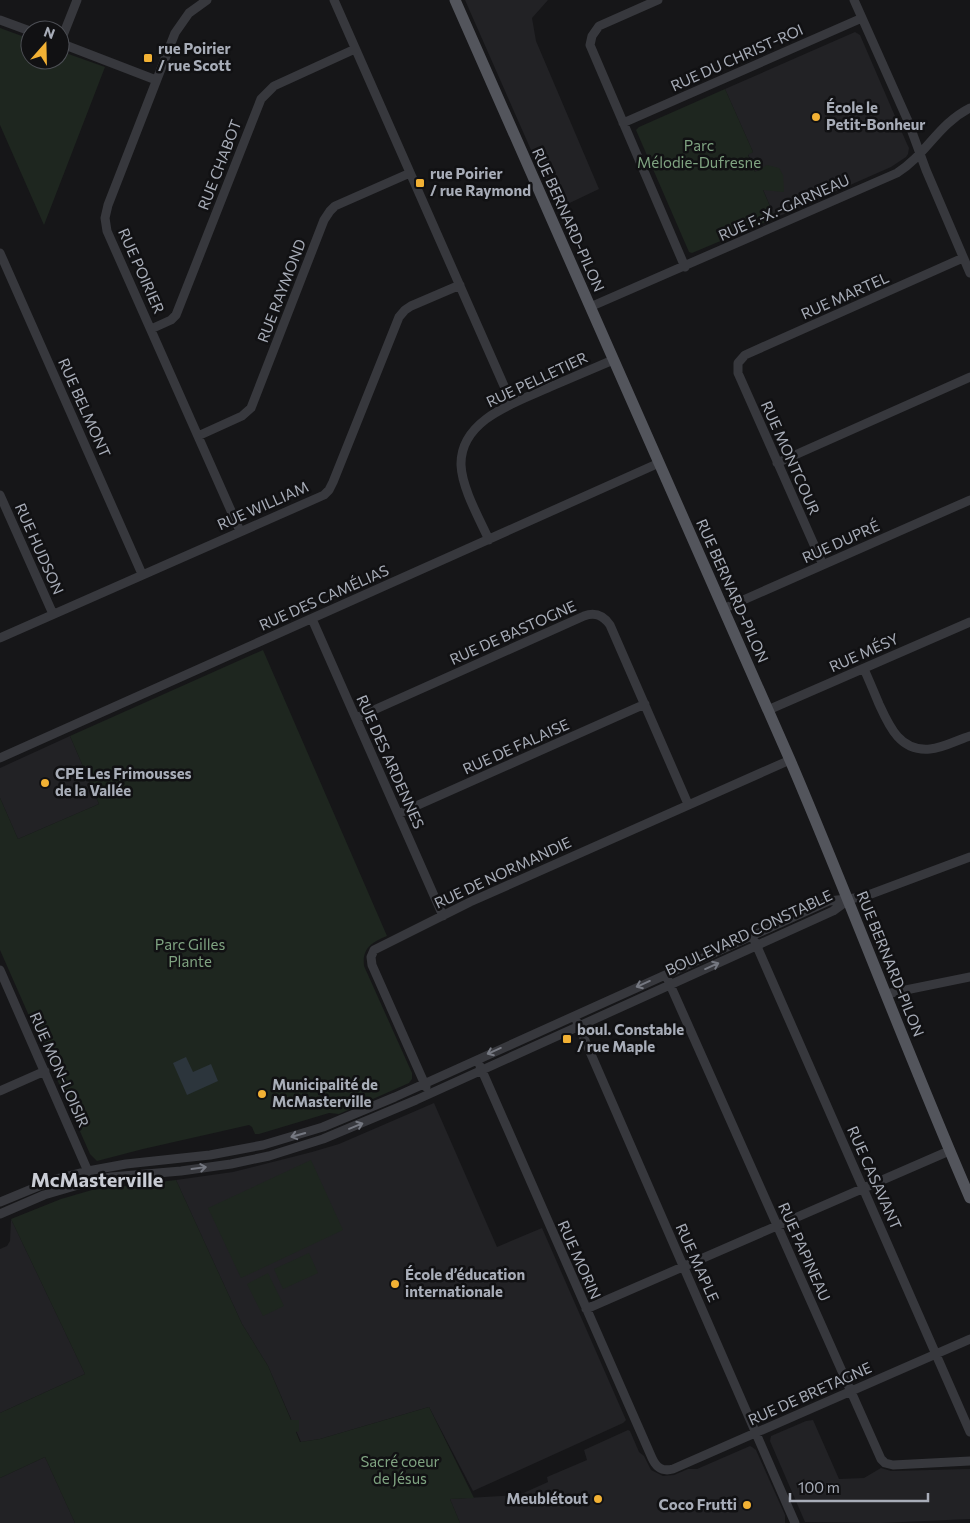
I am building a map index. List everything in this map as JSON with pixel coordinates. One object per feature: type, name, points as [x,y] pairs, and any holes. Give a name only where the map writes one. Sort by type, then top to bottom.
[{"type":"main road","name":"RUE BERNARD-PILON","points":[[454,0],[790,760],[970,1198]]},
{"type":"street","points":[[69,20],[77,0]]},
{"type":"street","name":"RUE POIRIER","points":[[207,0],[189,13],[178,28],[156,80],[108,205],[105,218],[107,230],[240,531]]},
{"type":"street","points":[[334,0],[512,404]]},
{"type":"street","points":[[658,0],[599,26],[591,38],[592,50],[685,266]]},
{"type":"street","points":[[854,0],[908,121],[970,273]]},
{"type":"street","name":"RUE DU CHRIST-ROI","points":[[623,123],[862,18]]},
{"type":"street","points":[[0,20],[20,27]]},
{"type":"street","points":[[70,47],[156,80]]},
{"type":"street","name":"RUE CHABOT","points":[[151,329],[171,320],[176,315],[261,99],[274,86],[355,49]]},
{"type":"street","name":"RUE F.-X.-GARNEAU","points":[[590,307],[893,175],[907,167],[948,122],[970,108]]},
{"type":"street","name":"RUE RAYMOND","points":[[198,436],[242,416],[251,408],[332,208],[410,173]]},
{"type":"street","name":"RUE BELMONT","points":[[0,253],[142,574]]},
{"type":"street","name":"RUE MARTEL","points":[[739,360],[745,355],[963,258]]},
{"type":"street","name":"RUE WILLIAM","points":[[0,638],[320,496],[329,490],[398,317],[408,308],[460,285]]},
{"type":"street","name":"RUE PELLETIER","points":[[489,540],[464,482],[461,467],[466,442],[476,429],[491,416],[512,404],[613,360]]},
{"type":"street","name":"RUE MONTCOUR","points":[[739,360],[737,365],[738,373],[823,565]]},
{"type":"street","points":[[777,463],[970,377]]},
{"type":"street","name":"RUE DES CAMÉLIAS","points":[[0,758],[659,464]]},
{"type":"street","name":"RUE HUDSON","points":[[0,495],[53,614]]},
{"type":"street","name":"RUE DUPRÉ","points":[[724,609],[970,500]]},
{"type":"street","name":"RUE DE BASTOGNE","points":[[356,718],[591,614],[602,616],[608,622],[688,804]]},
{"type":"street","name":"RUE DES ARDENNES","points":[[312,619],[443,916]]},
{"type":"street","name":"RUE MÉSY","points":[[768,710],[970,622]]},
{"type":"street","points":[[864,669],[889,726],[904,743],[916,748],[930,749],[970,736]]},
{"type":"street","name":"RUE DE FALAISE","points":[[398,814],[645,704]]},
{"type":"street","name":"RUE DE NORMANDIE","points":[[429,1094],[372,965],[370,957],[374,950],[470,902],[790,760]]},
{"type":"street","points":[[848,900],[863,897],[970,857]]},
{"type":"street","name":"BOULEVARD CONSTABLE","points":[[0,1202],[25,1190],[88,1170],[126,1164],[210,1156],[263,1145],[306,1133],[424,1084],[573,1015],[829,901],[848,900]]},
{"type":"street","name":"BOULEVARD CONSTABLE","points":[[0,1214],[44,1195],[92,1181],[231,1164],[269,1156],[339,1132],[429,1094],[833,912],[848,900]]},
{"type":"street","name":"RUE CASAVANT","points":[[752,935],[970,1432]]},
{"type":"street","name":"RUE MON-LOISIR","points":[[0,970],[92,1181]]},
{"type":"street","name":"RUE PAPINEAU","points":[[665,974],[879,1455],[885,1463],[893,1465],[970,1461]]},
{"type":"street","points":[[886,994],[970,977]]},
{"type":"street","name":"RUE MAPLE","points":[[573,1015],[795,1523]]},
{"type":"street","name":"RUE MORIN","points":[[476,1059],[654,1462],[661,1469]]},
{"type":"street","points":[[0,1091],[45,1072]]},
{"type":"street","points":[[336,1122],[339,1132]]},
{"type":"street","points":[[586,1309],[950,1151]]},
{"type":"street","points":[[179,1160],[180,1171]]},
{"type":"street","name":"RUE DE BRETAGNE","points":[[661,1469],[673,1469],[970,1339]]},
{"type":"shaded area","points":[[465,0],[548,0],[532,18],[536,41],[599,189],[557,209]]},
{"type":"shaded area","name":"École le Petit-Bonheur","points":[[855,32],[860,35],[909,148],[908,154],[891,167],[775,218],[748,154],[753,152],[725,89]]},
{"type":"shaded area","name":"CPE Les Frimousses de la Vallée","points":[[70,736],[99,804],[18,839],[0,798],[0,768]]},
{"type":"shaded area","points":[[186,1057],[193,1072],[211,1064],[218,1081],[187,1095],[173,1063]]},
{"type":"shaded area","name":"École d’éducation internationale","points":[[434,1103],[497,1247],[542,1228],[626,1420],[473,1491],[429,1407],[320,1439],[301,1442],[268,1366],[242,1324],[176,1180],[233,1172],[339,1144]]},
{"type":"shaded area","points":[[11,1219],[85,1374],[0,1413],[0,1249],[7,1246],[10,1241]]},
{"type":"shaded area","points":[[813,1420],[839,1479],[864,1478],[881,1468],[891,1471],[970,1469],[970,1519],[880,1523],[805,1522],[770,1441],[771,1436],[806,1421]]},
{"type":"shaded area","points":[[628,1430],[651,1470],[663,1476],[674,1475],[688,1469],[697,1469],[750,1446],[752,1447],[756,1450],[785,1515],[785,1523],[460,1523],[450,1499],[519,1495],[548,1482],[547,1477],[587,1460],[584,1450]]},
{"type":"shaded area","points":[[45,1457],[75,1523],[0,1523],[0,1478]]},
{"type":"green space","points":[[0,28],[20,35],[20,70],[70,70],[70,55],[105,67],[44,225],[0,125]]},
{"type":"green space","name":"Parc Mélodie-Dufresne","points":[[725,89],[753,152],[748,155],[755,172],[767,165],[779,168],[783,175],[784,192],[763,190],[775,218],[692,253],[689,252],[636,130]]},
{"type":"green space","name":"Parc Gilles Plante","points":[[263,650],[387,936],[369,946],[366,950],[364,966],[412,1073],[412,1079],[409,1083],[339,1114],[329,1113],[259,1134],[255,1134],[249,1125],[97,1161],[90,1154],[0,950],[0,798],[18,839],[99,804],[70,736]]},
{"type":"green space","points":[[311,1160],[343,1230],[241,1278],[208,1208]]},
{"type":"green space","name":"Sacré coeur de Jésus","points":[[176,1180],[242,1324],[268,1366],[291,1420],[299,1420],[299,1431],[296,1432],[300,1442],[320,1439],[429,1407],[474,1498],[450,1499],[460,1523],[75,1523],[45,1457],[0,1478],[0,1413],[85,1374],[11,1219],[61,1199],[92,1190]]},
{"type":"green space","points":[[309,1253],[318,1273],[283,1289],[274,1269]]},
{"type":"green space","points":[[268,1273],[284,1306],[263,1316],[247,1284]]},
{"type":"place","name":"rue Poirier / rue Scott","points":[[148,58]]},
{"type":"place","name":"École le Petit-Bonheur","points":[[816,117]]},
{"type":"place","name":"rue Poirier / rue Raymond","points":[[420,183]]},
{"type":"place","name":"CPE Les Frimousses de la Vallée","points":[[45,783]]},
{"type":"place","name":"boul. Constable / rue Maple","points":[[567,1039]]},
{"type":"place","name":"Municipalité de McMasterville","points":[[262,1094]]},
{"type":"place","name":"École d’éducation internationale","points":[[395,1284]]},
{"type":"place","name":"Meublétout","points":[[598,1499]]},
{"type":"place","name":"Coco Frutti","points":[[747,1505]]},
{"type":"district","name":"McMasterville","points":[[97,1180]]}]
